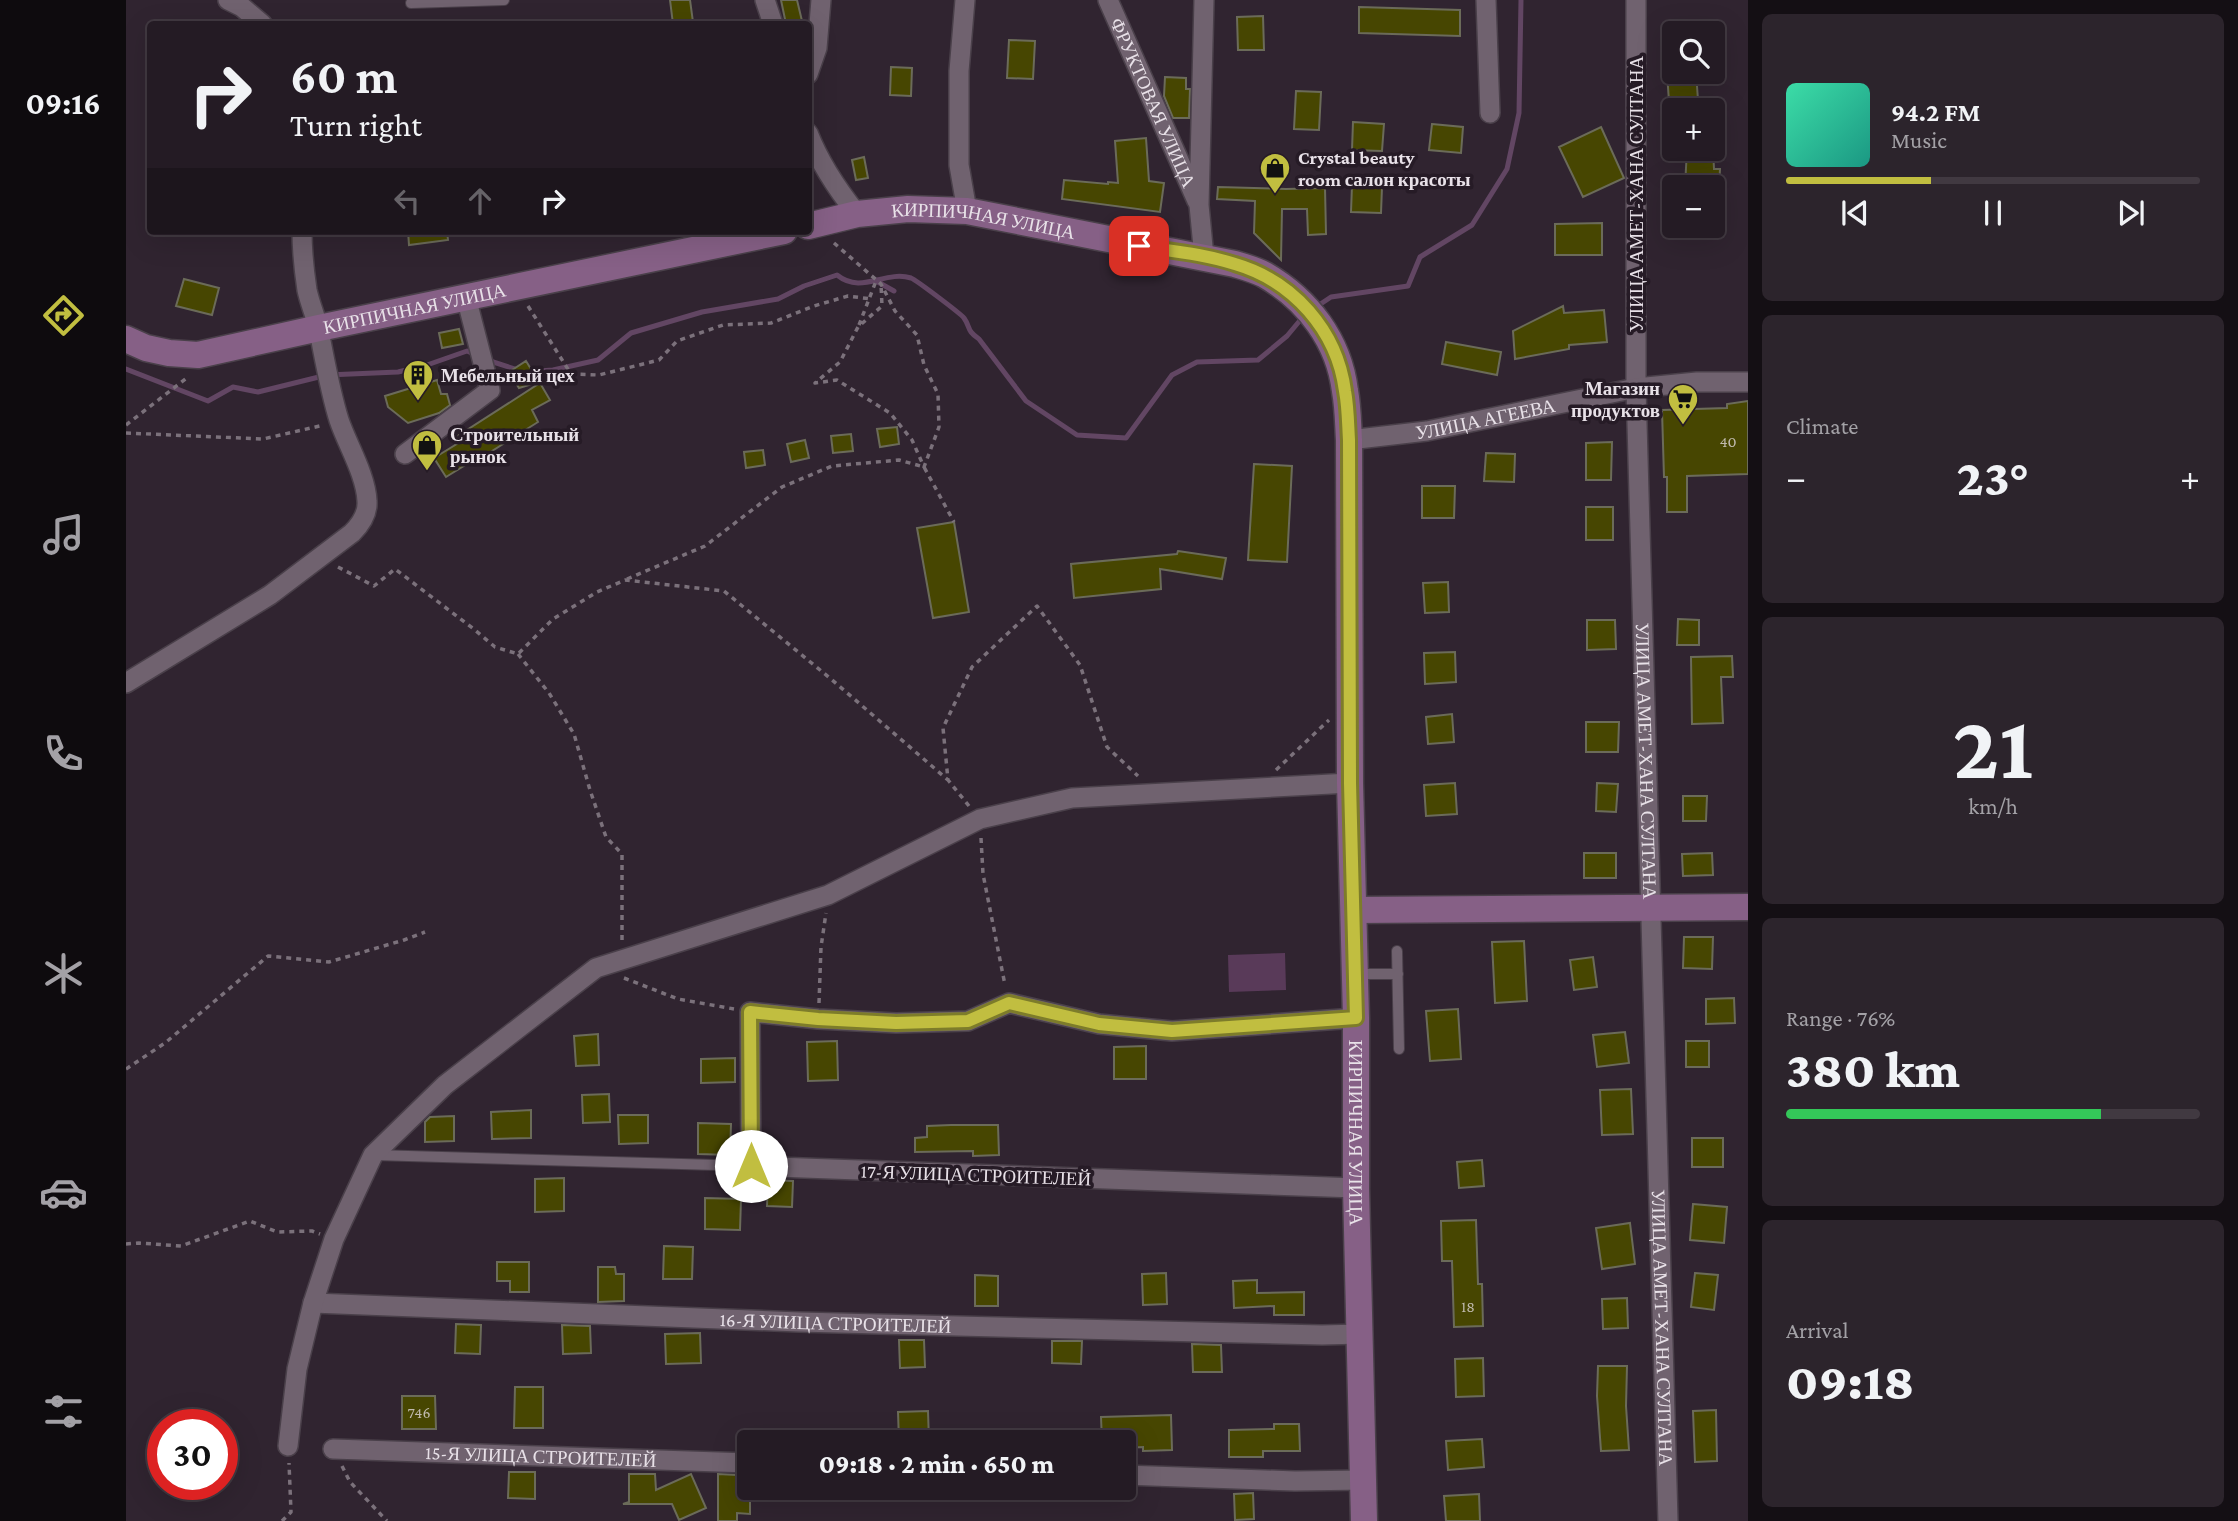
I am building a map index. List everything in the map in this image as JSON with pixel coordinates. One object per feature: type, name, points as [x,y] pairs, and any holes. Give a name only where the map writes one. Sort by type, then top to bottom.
[{"type":"main road","name":"КИРПИЧНАЯ УЛИЦА","points":[[816,224],[857,214],[908,209],[967,211],[1235,264],[1264,274],[1292,294],[1310,311],[1329,339],[1336,355],[1345,390],[1349,440],[1350,783],[1364,1521]]},
{"type":"main road","name":"КИРПИЧНАЯ УЛИЦА","points":[[126,339],[169,354],[198,355],[226,351],[318,328],[765,235]]},
{"type":"main road","points":[[1354,910],[1748,907]]},
{"type":"street","points":[[229,0],[258,21]]},
{"type":"street","points":[[765,0],[772,21]]},
{"type":"street","points":[[812,62],[817,48],[821,0]]},
{"type":"street","points":[[964,0],[959,71],[959,165],[967,211]]},
{"type":"street","name":"ФРУКТОВАЯ УЛИЦА","points":[[1108,0],[1199,205]]},
{"type":"street","points":[[1204,257],[1199,205],[1205,0]]},
{"type":"street","points":[[1486,0],[1490,113]]},
{"type":"street","name":"УЛИЦА АМЕТ-ХАНА СУЛТАНА","points":[[1636,0],[1636,388],[1668,1521]]},
{"type":"street","points":[[812,144],[834,185],[857,214]]},
{"type":"street","points":[[126,683],[270,595],[360,525],[368,503],[366,491],[340,421],[327,375],[308,292],[302,235]]},
{"type":"street","points":[[405,454],[490,390],[466,297]]},
{"type":"street","name":"УЛИЦА АГЕЕВА","points":[[1349,440],[1427,431],[1636,388],[1697,382],[1748,382]]},
{"type":"street","points":[[288,1446],[297,1369],[313,1303],[334,1239],[373,1155],[445,1085],[596,968],[828,895],[980,819],[1072,798],[1350,783]]},
{"type":"street","points":[[751,1166],[750,1012],[896,1023],[968,1021],[1009,1003],[1099,1024],[1172,1031],[1356,1018]]},
{"type":"street","name":"17-Я УЛИЦА СТРОИТЕЛЕЙ","points":[[751,1166],[1356,1188]]},
{"type":"street","name":"16-Я УЛИЦА СТРОИТЕЛЕЙ","points":[[313,1303],[799,1322],[1361,1335]]},
{"type":"street","name":"15-Я УЛИЦА СТРОИТЕЛЕЙ","points":[[333,1449],[737,1463]]},
{"type":"street","points":[[1136,1475],[1364,1480]]},
{"type":"lane","points":[[411,3],[504,0]]},
{"type":"lane","points":[[1397,951],[1399,1049]]},
{"type":"lane","points":[[1355,974],[1398,974]]},
{"type":"lane","points":[[373,1155],[751,1166]]},
{"type":"path","points":[[816,224],[881,284],[895,311],[917,335],[924,365],[938,394],[939,427],[924,467]]},
{"type":"path","points":[[876,281],[871,299],[840,362],[815,383],[837,380],[890,413],[912,440],[954,522]]},
{"type":"path","points":[[858,327],[882,306],[881,284]]},
{"type":"path","points":[[515,287],[571,374],[599,376],[659,360],[677,341],[723,325],[771,323],[848,296],[871,299]]},
{"type":"path","points":[[126,425],[194,373]]},
{"type":"path","points":[[126,432],[263,439],[340,421]]},
{"type":"path","points":[[518,654],[553,619],[597,592],[705,546],[782,487],[832,466],[899,460],[924,467]]},
{"type":"path","points":[[321,557],[374,586],[395,569],[495,647],[518,654],[549,693],[574,734],[606,837],[622,854],[623,960]]},
{"type":"path","points":[[625,580],[724,592],[831,679],[948,780]]},
{"type":"path","points":[[999,643],[1037,606],[1080,665],[1107,747],[1157,794]]},
{"type":"path","points":[[1257,788],[1349,701]]},
{"type":"path","points":[[818,1019],[821,947],[828,895]]},
{"type":"path","points":[[126,1069],[165,1043],[268,956],[329,962],[425,932]]},
{"type":"path","points":[[596,968],[678,999],[750,1012]]},
{"type":"path","points":[[126,1244],[181,1246],[250,1221],[277,1232],[312,1231],[334,1239]]},
{"type":"path","points":[[282,1521],[291,1511],[288,1446]]},
{"type":"path","points":[[333,1449],[350,1482],[387,1521]]},
{"type":"shaded area","points":[[1285,953],[1286,990],[1229,992],[1228,955]]},
{"type":"building","points":[[670,0],[690,0],[693,21],[673,21]]},
{"type":"building","points":[[781,0],[797,0],[802,21],[785,21]]},
{"type":"building","points":[[1359,7],[1460,10],[1460,36],[1359,33]]},
{"type":"building","points":[[1263,16],[1264,50],[1238,50],[1237,17]]},
{"type":"building","points":[[1009,40],[1035,41],[1033,79],[1007,78]]},
{"type":"building","points":[[891,67],[912,68],[911,96],[890,95]]},
{"type":"building","points":[[1165,77],[1186,78],[1186,89],[1190,89],[1189,118],[1173,118],[1164,96]]},
{"type":"building","points":[[1668,84],[1697,84],[1698,98],[1669,98]]},
{"type":"building","points":[[1296,91],[1321,92],[1319,130],[1294,129]]},
{"type":"building","points":[[1353,122],[1384,124],[1382,151],[1352,150]]},
{"type":"building","points":[[1432,124],[1463,127],[1461,153],[1429,150]]},
{"type":"building","points":[[1601,127],[1624,178],[1583,197],[1559,147]]},
{"type":"building","points":[[1146,138],[1149,181],[1164,183],[1160,212],[1062,199],[1064,180],[1118,183],[1115,141]]},
{"type":"building","points":[[864,157],[868,178],[856,180],[852,160]]},
{"type":"building","points":[[1686,161],[1714,161],[1714,169],[1720,169],[1720,175],[1686,175]]},
{"type":"building","points":[[1352,185],[1382,187],[1381,213],[1351,212]]},
{"type":"building","points":[[1218,187],[1325,188],[1326,234],[1308,235],[1307,209],[1282,209],[1281,260],[1254,233],[1255,201],[1217,199]]},
{"type":"building","points":[[1602,223],[1602,255],[1555,255],[1555,224]]},
{"type":"building","points":[[408,235],[447,235],[448,240],[409,245]]},
{"type":"building","points":[[184,279],[219,288],[212,315],[176,306]]},
{"type":"building","points":[[1563,306],[1564,313],[1604,310],[1607,342],[1569,345],[1569,349],[1515,359],[1513,331]]},
{"type":"building","points":[[459,329],[463,344],[442,348],[439,333]]},
{"type":"building","points":[[1446,342],[1501,352],[1497,375],[1442,364]]},
{"type":"building","points":[[526,361],[539,382],[519,388],[509,372]]},
{"type":"building","name":"Мебельный цех","points":[[437,380],[441,394],[447,394],[450,405],[439,413],[408,423],[388,407],[385,396]]},
{"type":"building","points":[[540,383],[550,400],[532,410],[538,422],[446,477],[434,458],[460,442],[456,437]]},
{"type":"building","points":[[1748,401],[1748,474],[1687,476],[1687,512],[1667,512],[1662,410],[1727,408],[1727,404]]},
{"type":"building","points":[[897,427],[899,444],[880,447],[877,429]]},
{"type":"building","points":[[851,434],[853,451],[833,453],[831,436]]},
{"type":"building","points":[[805,440],[809,458],[791,462],[787,444]]},
{"type":"building","points":[[1612,442],[1611,480],[1586,480],[1586,443]]},
{"type":"building","points":[[763,450],[765,465],[746,468],[744,452]]},
{"type":"building","points":[[1486,453],[1515,454],[1514,482],[1484,481]]},
{"type":"building","points":[[1254,464],[1292,466],[1287,562],[1248,560]]},
{"type":"building","points":[[1422,486],[1455,486],[1454,518],[1422,518]]},
{"type":"building","points":[[1586,507],[1613,507],[1613,540],[1586,540]]},
{"type":"building","points":[[954,522],[969,612],[933,618],[917,528]]},
{"type":"building","points":[[1178,551],[1226,558],[1222,579],[1160,569],[1161,589],[1074,598],[1071,564],[1177,554]]},
{"type":"building","points":[[1448,582],[1449,612],[1425,613],[1423,583]]},
{"type":"building","points":[[1678,619],[1699,620],[1699,645],[1677,645]]},
{"type":"building","points":[[1587,620],[1615,620],[1616,649],[1587,650]]},
{"type":"building","points":[[1455,652],[1456,682],[1425,684],[1424,653]]},
{"type":"building","points":[[1732,656],[1733,677],[1721,677],[1723,723],[1692,724],[1691,657]]},
{"type":"building","points":[[1452,714],[1454,742],[1428,744],[1426,717]]},
{"type":"building","points":[[1586,722],[1619,722],[1618,752],[1586,752]]},
{"type":"building","points":[[1455,783],[1457,814],[1426,816],[1424,785]]},
{"type":"building","points":[[1597,783],[1618,784],[1616,812],[1596,811]]},
{"type":"building","points":[[1683,796],[1707,796],[1706,821],[1683,821]]},
{"type":"building","points":[[1584,853],[1616,853],[1616,878],[1584,878]]},
{"type":"building","points":[[1712,853],[1713,875],[1683,876],[1682,854]]},
{"type":"building","points":[[1684,937],[1713,937],[1712,969],[1683,968]]},
{"type":"building","points":[[1524,941],[1527,1001],[1495,1003],[1492,942]]},
{"type":"building","points":[[1593,957],[1597,987],[1574,990],[1570,960]]},
{"type":"building","points":[[1734,998],[1735,1023],[1706,1024],[1706,999]]},
{"type":"building","points":[[1458,1009],[1461,1059],[1430,1061],[1426,1011]]},
{"type":"building","points":[[1625,1032],[1629,1063],[1597,1067],[1593,1035]]},
{"type":"building","points":[[598,1034],[599,1065],[576,1066],[574,1036]]},
{"type":"building","points":[[837,1041],[838,1080],[808,1081],[807,1042]]},
{"type":"building","points":[[1686,1041],[1709,1041],[1709,1067],[1686,1067]]},
{"type":"building","points":[[1146,1046],[1146,1079],[1114,1079],[1114,1047]]},
{"type":"building","points":[[735,1058],[735,1082],[701,1083],[701,1059]]},
{"type":"building","points":[[1631,1089],[1633,1134],[1602,1135],[1600,1090]]},
{"type":"building","points":[[609,1094],[610,1122],[583,1123],[582,1095]]},
{"type":"building","points":[[531,1110],[531,1138],[492,1139],[491,1112]]},
{"type":"building","points":[[618,1115],[648,1115],[648,1143],[619,1144]]},
{"type":"building","points":[[454,1116],[454,1141],[425,1142],[425,1122],[430,1117]]},
{"type":"building","points":[[698,1123],[731,1124],[730,1155],[698,1154]]},
{"type":"building","points":[[998,1125],[999,1155],[973,1156],[973,1151],[915,1152],[915,1138],[927,1137],[927,1126]]},
{"type":"building","points":[[1692,1138],[1723,1138],[1723,1167],[1692,1167]]},
{"type":"building","points":[[1482,1160],[1484,1186],[1459,1188],[1457,1162]]},
{"type":"building","points":[[564,1178],[564,1211],[535,1212],[535,1179]]},
{"type":"building","points":[[768,1180],[793,1181],[792,1207],[767,1206]]},
{"type":"building","points":[[705,1198],[741,1199],[740,1230],[705,1229]]},
{"type":"building","points":[[1693,1204],[1727,1207],[1724,1243],[1690,1240]]},
{"type":"building","points":[[1476,1220],[1478,1284],[1482,1284],[1483,1326],[1454,1327],[1452,1261],[1442,1261],[1441,1221]]},
{"type":"building","points":[[1630,1223],[1635,1264],[1602,1269],[1596,1228]]},
{"type":"building","points":[[664,1246],[693,1247],[692,1279],[663,1279]]},
{"type":"building","points":[[497,1262],[529,1262],[529,1292],[510,1292],[510,1281],[497,1281]]},
{"type":"building","points":[[598,1267],[615,1267],[616,1274],[624,1274],[624,1301],[598,1302]]},
{"type":"building","points":[[1166,1273],[1167,1304],[1143,1305],[1142,1274]]},
{"type":"building","points":[[1695,1273],[1718,1275],[1714,1310],[1691,1307]]},
{"type":"building","points":[[975,1275],[998,1276],[998,1306],[975,1306]]},
{"type":"building","points":[[1257,1280],[1257,1293],[1304,1292],[1304,1315],[1274,1315],[1274,1306],[1234,1308],[1233,1281]]},
{"type":"building","points":[[1627,1298],[1628,1328],[1603,1329],[1602,1299]]},
{"type":"building","points":[[456,1324],[481,1325],[480,1354],[455,1353]]},
{"type":"building","points":[[562,1325],[590,1326],[591,1353],[563,1354]]},
{"type":"building","points":[[700,1333],[701,1363],[666,1364],[665,1334]]},
{"type":"building","points":[[899,1340],[924,1340],[925,1367],[900,1368]]},
{"type":"building","points":[[1052,1341],[1082,1341],[1081,1364],[1052,1363]]},
{"type":"building","points":[[1192,1344],[1221,1345],[1222,1372],[1193,1372]]},
{"type":"building","points":[[1483,1358],[1484,1396],[1456,1397],[1455,1359]]},
{"type":"building","points":[[1598,1366],[1627,1366],[1629,1450],[1601,1451]]},
{"type":"building","points":[[515,1387],[543,1387],[543,1428],[514,1428]]},
{"type":"building","points":[[402,1396],[435,1396],[436,1429],[402,1429]]},
{"type":"building","points":[[1716,1410],[1717,1461],[1695,1462],[1693,1411]]},
{"type":"building","points":[[928,1411],[929,1430],[899,1430],[898,1412]]},
{"type":"building","points":[[1171,1415],[1172,1450],[1143,1451],[1143,1447],[1136,1447],[1136,1430],[1102,1430],[1101,1417]]},
{"type":"building","points":[[1274,1424],[1299,1424],[1300,1451],[1263,1451],[1263,1457],[1229,1457],[1229,1430],[1274,1429]]},
{"type":"building","points":[[1482,1439],[1484,1467],[1448,1470],[1446,1441]]},
{"type":"building","points":[[509,1472],[535,1472],[535,1499],[508,1498]]},
{"type":"building","points":[[629,1474],[655,1474],[656,1490],[691,1474],[706,1508],[679,1520],[672,1504],[623,1504],[629,1502]]},
{"type":"building","points":[[718,1474],[737,1475],[737,1500],[750,1500],[750,1514],[737,1513],[737,1521],[718,1521]]},
{"type":"building","points":[[1253,1493],[1254,1519],[1235,1520],[1234,1494]]},
{"type":"building","points":[[1479,1494],[1480,1521],[1446,1521],[1444,1496]]},
{"type":"waterway","points":[[1316,307],[1331,297],[1408,286],[1420,257],[1472,225],[1507,169],[1519,113],[1521,0]]},
{"type":"waterway","points":[[487,360],[524,372],[553,370],[598,360],[631,333],[702,312],[778,299],[804,286],[837,275],[855,283],[901,276],[915,280],[964,318],[970,331],[1026,401],[1077,435],[1126,438],[1172,375],[1197,362],[1258,360],[1287,336],[1302,318]]},
{"type":"waterway","points":[[876,281],[894,291]]},
{"type":"waterway","points":[[126,369],[208,401],[233,387],[258,392],[327,375],[398,372],[467,351],[474,354]]},
{"type":"place","name":"Crystal beauty room салон красоты","points":[[1275,195]]},
{"type":"place","name":"Мебельный цех","points":[[418,402]]},
{"type":"place","name":"Магазин продуктов","points":[[1683,426]]},
{"type":"place","name":"Строительный рынок","points":[[427,472]]},
{"type":"route","points":[[751,1166],[750,1012],[896,1023],[968,1021],[1009,1003],[1099,1024],[1172,1031],[1356,1018],[1350,783],[1349,440],[1345,390],[1336,355],[1329,339],[1310,311],[1264,274],[1204,257],[1139,246]]}]
